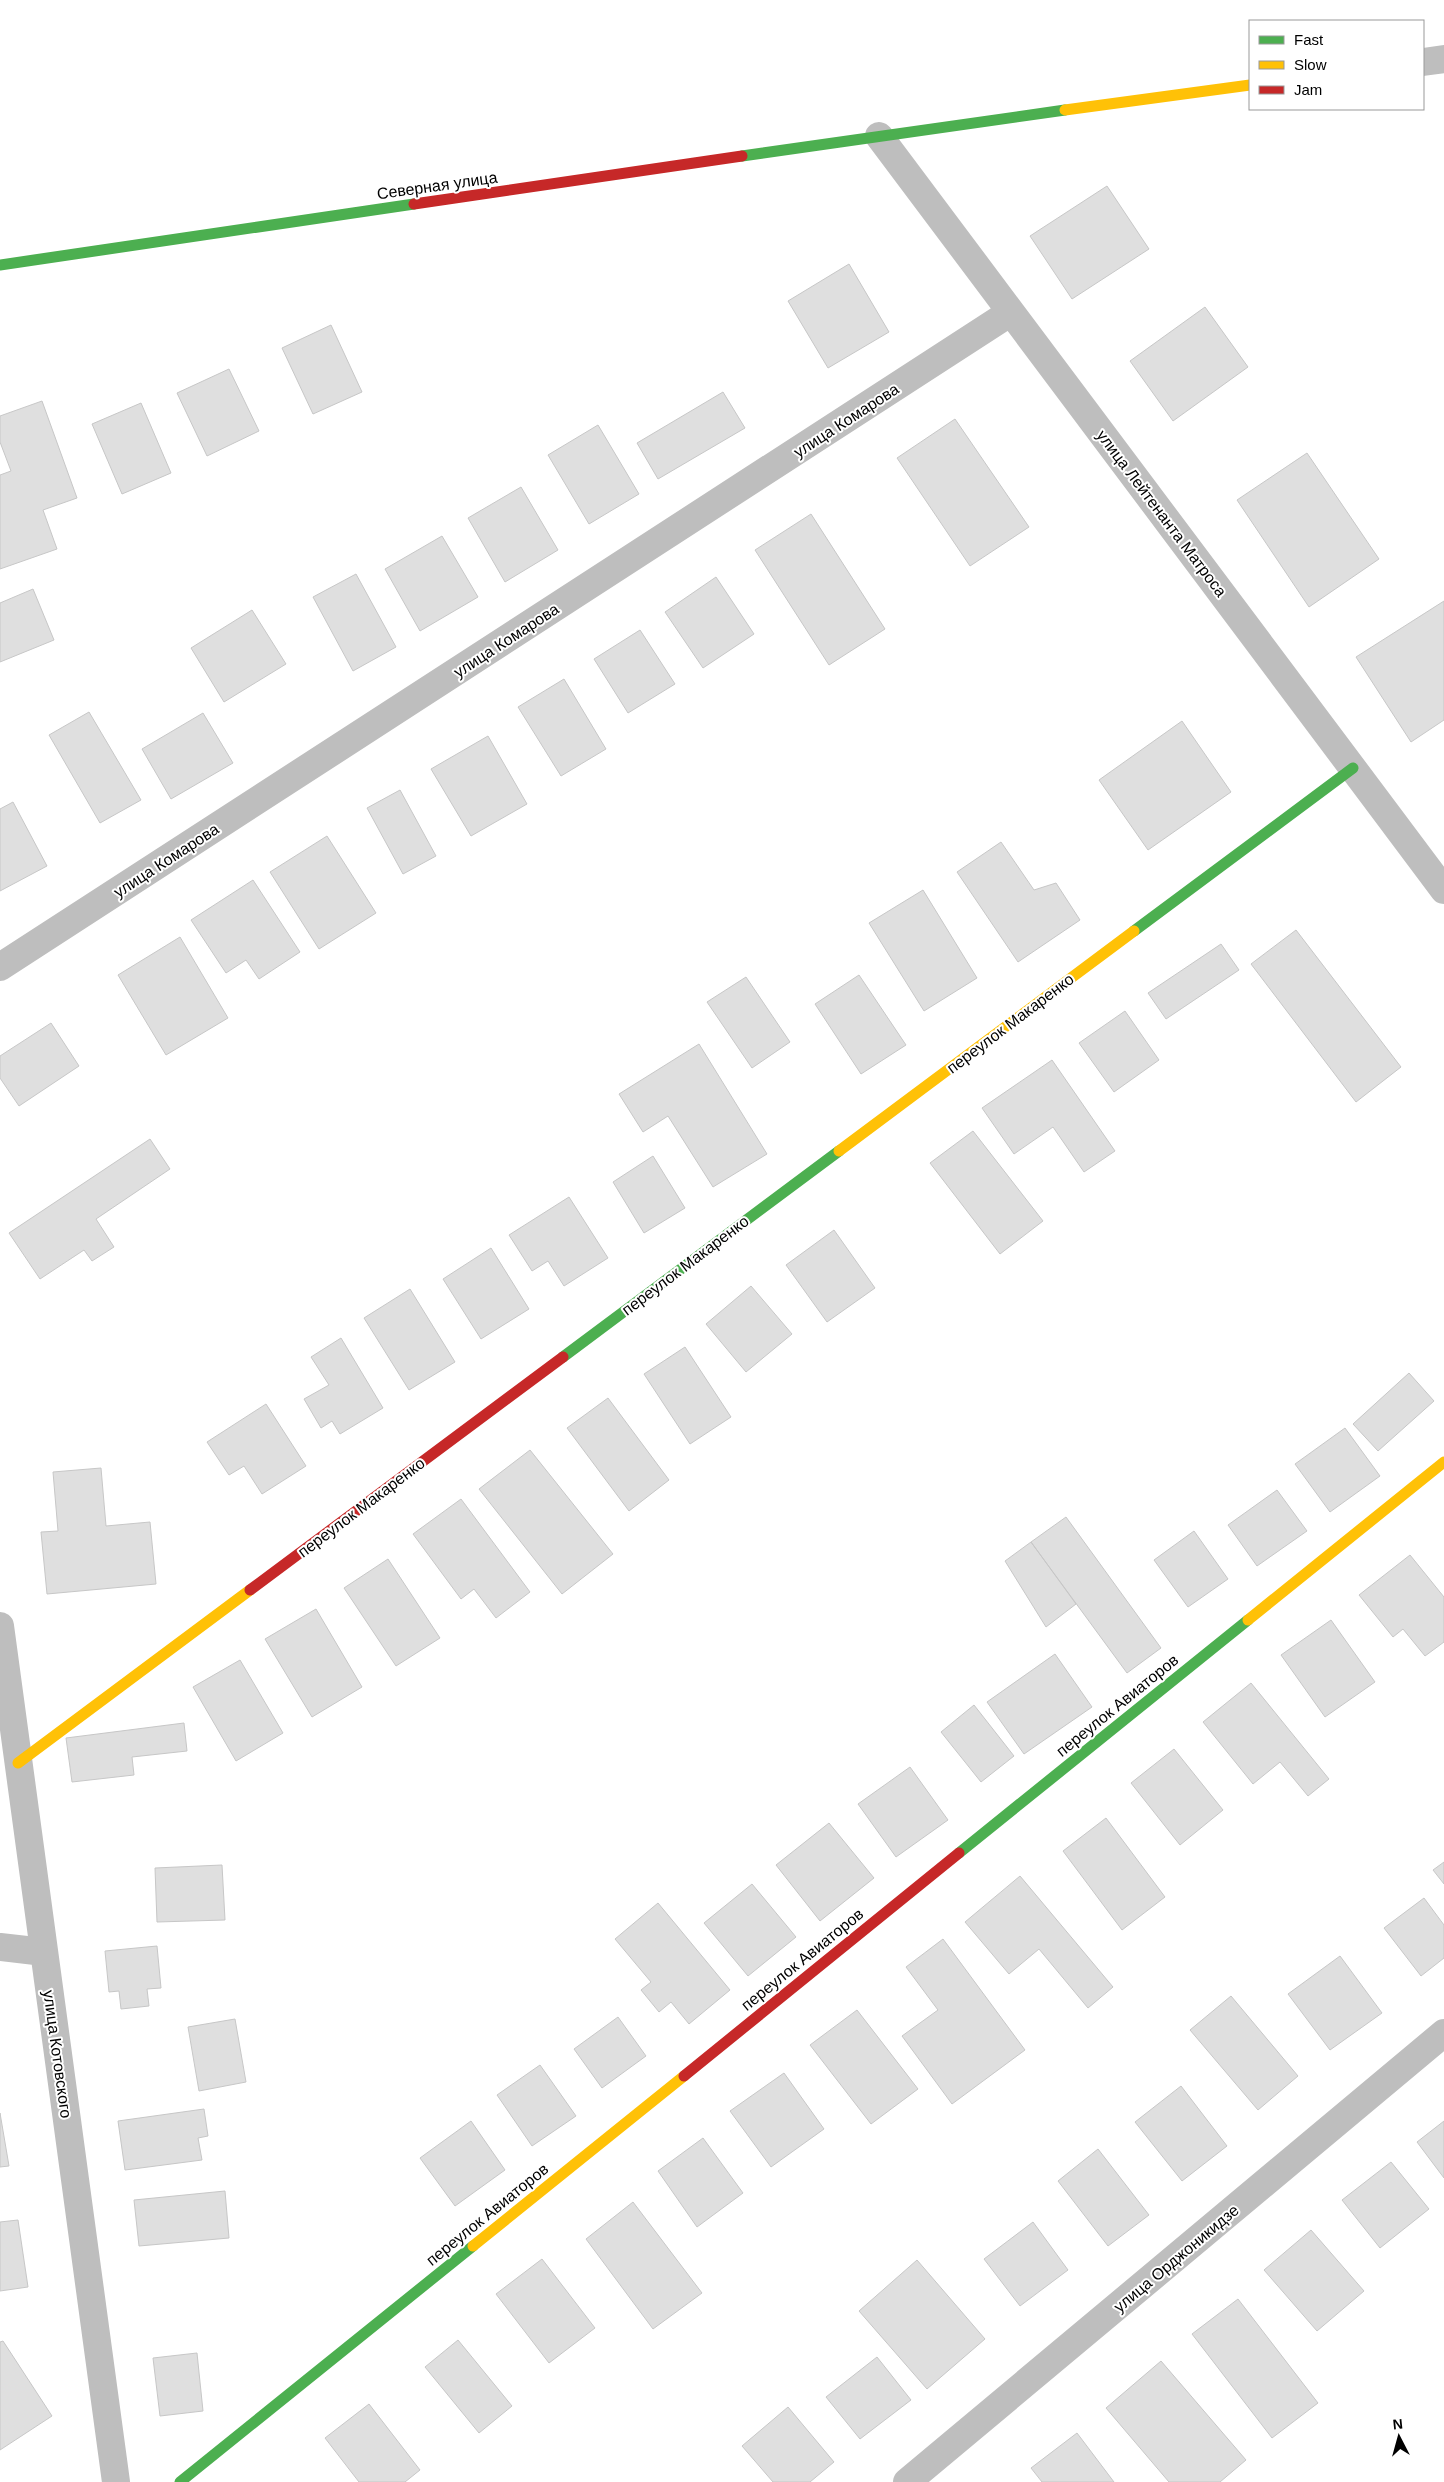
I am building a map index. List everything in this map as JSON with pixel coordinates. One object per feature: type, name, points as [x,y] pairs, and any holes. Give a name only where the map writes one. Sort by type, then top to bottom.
[{"type":"street","points":[[1424,62],[1444,59]]},
{"type":"street","name":"Северная улица","points":[[0,265],[879,136],[1249,85]]},
{"type":"street","name":"улица Лейтенанта Матроса","points":[[879,136],[1444,890]]},
{"type":"street","name":"улица Комарова","points":[[0,967],[1011,312]]},
{"type":"street","name":"переулок Макаренко","points":[[18,1763],[1352,768]]},
{"type":"street","name":"переулок Авиаторов","points":[[180,2482],[1444,1462]]},
{"type":"street","name":"улица Котовского","points":[[0,1626],[116,2482]]},
{"type":"street","points":[[0,1947],[44,1952]]},
{"type":"street","name":"улица Орджоникидзе","points":[[907,2482],[1444,2033]]},
{"type":"building","points":[[1107,186],[1149,249],[1072,299],[1030,236]]},
{"type":"building","points":[[849,264],[889,332],[828,368],[788,301]]},
{"type":"building","points":[[1205,307],[1248,367],[1173,421],[1130,361]]},
{"type":"building","points":[[331,325],[362,392],[313,414],[282,348]]},
{"type":"building","points":[[229,369],[259,431],[207,456],[177,393]]},
{"type":"building","points":[[723,392],[745,428],[658,479],[637,443]]},
{"type":"building","points":[[42,401],[77,498],[43,510],[57,549],[0,569],[0,475],[11,471],[0,442],[0,416]]},
{"type":"building","points":[[141,403],[171,473],[122,494],[92,424]]},
{"type":"building","points":[[955,419],[1029,527],[970,566],[897,458]]},
{"type":"building","points":[[598,425],[639,494],[589,524],[548,455]]},
{"type":"building","points":[[1307,453],[1379,559],[1309,607],[1237,500]]},
{"type":"building","points":[[521,487],[558,550],[505,582],[468,518]]},
{"type":"building","points":[[811,514],[885,629],[829,665],[755,550]]},
{"type":"building","points":[[442,536],[478,597],[420,631],[385,569]]},
{"type":"building","points":[[356,574],[396,647],[353,671],[313,597]]},
{"type":"building","points":[[716,577],[754,634],[703,668],[665,612]]},
{"type":"building","points":[[33,589],[54,640],[0,662],[0,603]]},
{"type":"building","points":[[1444,601],[1444,720],[1411,742],[1356,657]]},
{"type":"building","points":[[252,610],[286,664],[224,702],[191,648]]},
{"type":"building","points":[[640,630],[675,684],[628,713],[594,659]]},
{"type":"building","points":[[564,679],[606,749],[561,776],[518,707]]},
{"type":"building","points":[[89,712],[141,800],[100,823],[49,735]]},
{"type":"building","points":[[203,713],[233,763],[171,799],[142,749]]},
{"type":"building","points":[[1182,721],[1231,792],[1148,850],[1099,780]]},
{"type":"building","points":[[488,736],[527,804],[471,836],[431,769]]},
{"type":"building","points":[[400,790],[436,856],[403,874],[367,808]]},
{"type":"building","points":[[13,802],[47,866],[0,891],[0,809]]},
{"type":"building","points":[[327,836],[376,913],[319,949],[270,872]]},
{"type":"building","points":[[1001,842],[1034,890],[1056,883],[1080,920],[1018,962],[957,872]]},
{"type":"building","points":[[253,880],[300,952],[259,979],[246,960],[226,973],[191,920]]},
{"type":"building","points":[[923,890],[977,978],[924,1011],[869,923]]},
{"type":"building","points":[[1296,930],[1401,1067],[1356,1102],[1251,964]]},
{"type":"building","points":[[180,937],[228,1018],[166,1055],[118,975]]},
{"type":"building","points":[[1221,944],[1239,970],[1166,1019],[1148,993]]},
{"type":"building","points":[[859,975],[906,1045],[861,1074],[815,1004]]},
{"type":"building","points":[[746,977],[790,1042],[752,1068],[707,1002]]},
{"type":"building","points":[[1125,1011],[1159,1060],[1114,1092],[1079,1043]]},
{"type":"building","points":[[51,1023],[79,1066],[19,1106],[0,1078],[0,1056]]},
{"type":"building","points":[[699,1044],[767,1154],[713,1187],[668,1116],[643,1132],[619,1094]]},
{"type":"building","points":[[1052,1060],[1115,1151],[1084,1172],[1053,1127],[1014,1154],[982,1108]]},
{"type":"building","points":[[973,1131],[1043,1221],[1000,1254],[930,1163]]},
{"type":"building","points":[[150,1139],[170,1169],[96,1219],[114,1247],[92,1261],[84,1250],[40,1279],[9,1233]]},
{"type":"building","points":[[653,1156],[685,1208],[644,1233],[613,1182]]},
{"type":"building","points":[[569,1197],[608,1258],[564,1286],[548,1261],[532,1271],[509,1235]]},
{"type":"building","points":[[834,1230],[875,1288],[827,1322],[786,1265]]},
{"type":"building","points":[[491,1248],[529,1309],[481,1339],[443,1279]]},
{"type":"building","points":[[751,1286],[792,1334],[746,1372],[706,1324]]},
{"type":"building","points":[[410,1289],[455,1362],[409,1390],[364,1318]]},
{"type":"building","points":[[341,1338],[383,1408],[340,1434],[332,1421],[321,1428],[304,1399],[329,1385],[311,1357]]},
{"type":"building","points":[[685,1347],[731,1417],[690,1444],[644,1374]]},
{"type":"building","points":[[1409,1373],[1434,1401],[1378,1451],[1353,1424]]},
{"type":"building","points":[[608,1398],[669,1480],[629,1511],[567,1428]]},
{"type":"building","points":[[266,1404],[306,1466],[262,1494],[244,1466],[229,1475],[207,1442]]},
{"type":"building","points":[[1345,1428],[1380,1476],[1330,1512],[1295,1464]]},
{"type":"building","points":[[530,1450],[613,1554],[562,1594],[479,1489]]},
{"type":"building","points":[[101,1468],[106,1526],[150,1522],[156,1584],[47,1594],[41,1532],[58,1531],[53,1472]]},
{"type":"building","points":[[1277,1490],[1307,1531],[1257,1566],[1228,1525]]},
{"type":"building","points":[[461,1499],[530,1592],[496,1618],[474,1589],[461,1599],[413,1534]]},
{"type":"building","points":[[1066,1517],[1161,1648],[1127,1673],[1031,1542]]},
{"type":"building","points":[[1194,1531],[1228,1579],[1188,1607],[1154,1560]]},
{"type":"building","points":[[1031,1542],[1076,1604],[1046,1627],[1005,1561]]},
{"type":"building","points":[[1410,1555],[1444,1597],[1444,1642],[1425,1656],[1403,1629],[1393,1637],[1359,1595]]},
{"type":"building","points":[[388,1559],[440,1638],[396,1666],[344,1588]]},
{"type":"building","points":[[316,1609],[362,1687],[312,1717],[265,1639]]},
{"type":"building","points":[[1331,1620],[1375,1682],[1325,1717],[1281,1655]]},
{"type":"building","points":[[1055,1654],[1092,1707],[1024,1754],[987,1702]]},
{"type":"building","points":[[240,1660],[283,1733],[236,1761],[193,1687]]},
{"type":"building","points":[[1251,1683],[1329,1779],[1308,1796],[1280,1762],[1253,1784],[1203,1722]]},
{"type":"building","points":[[974,1705],[1014,1756],[981,1782],[941,1732]]},
{"type":"building","points":[[184,1723],[187,1751],[132,1757],[134,1775],[72,1782],[66,1738]]},
{"type":"building","points":[[1174,1749],[1223,1810],[1180,1845],[1131,1783]]},
{"type":"building","points":[[910,1767],[948,1820],[896,1857],[858,1804]]},
{"type":"building","points":[[1106,1818],[1165,1897],[1122,1930],[1063,1851]]},
{"type":"building","points":[[829,1823],[874,1878],[820,1921],[776,1865]]},
{"type":"building","points":[[1444,1862],[1444,1884],[1433,1870]]},
{"type":"building","points":[[222,1865],[225,1920],[157,1922],[155,1868]]},
{"type":"building","points":[[1020,1876],[1113,1987],[1088,2008],[1039,1949],[1009,1974],[965,1922]]},
{"type":"building","points":[[752,1884],[796,1937],[748,1976],[704,1923]]},
{"type":"building","points":[[1424,1898],[1444,1925],[1444,1958],[1421,1976],[1384,1928]]},
{"type":"building","points":[[658,1903],[730,1990],[689,2024],[671,2002],[659,2012],[641,1990],[651,1982],[615,1939]]},
{"type":"building","points":[[943,1939],[1025,2050],[952,2104],[902,2036],[938,2010],[906,1967]]},
{"type":"building","points":[[157,1946],[161,1988],[147,1989],[149,2006],[121,2009],[119,1991],[109,1992],[105,1951]]},
{"type":"building","points":[[1340,1956],[1382,2013],[1330,2050],[1288,1994]]},
{"type":"building","points":[[1231,1996],[1298,2076],[1258,2110],[1190,2030]]},
{"type":"building","points":[[857,2010],[918,2089],[871,2124],[810,2045]]},
{"type":"building","points":[[618,2017],[646,2056],[602,2088],[574,2049]]},
{"type":"building","points":[[235,2019],[246,2082],[199,2091],[188,2027]]},
{"type":"building","points":[[540,2065],[576,2116],[532,2146],[497,2095]]},
{"type":"building","points":[[784,2073],[824,2129],[771,2167],[730,2111]]},
{"type":"building","points":[[1181,2086],[1227,2146],[1182,2181],[1135,2122]]},
{"type":"building","points":[[204,2109],[208,2136],[198,2138],[202,2160],[125,2170],[118,2121]]},
{"type":"building","points":[[0,2113],[9,2166],[0,2167]]},
{"type":"building","points":[[471,2121],[505,2170],[455,2206],[420,2158]]},
{"type":"building","points":[[1444,2121],[1444,2178],[1417,2142]]},
{"type":"building","points":[[703,2138],[743,2193],[697,2227],[658,2171]]},
{"type":"building","points":[[1098,2149],[1149,2215],[1108,2246],[1058,2181]]},
{"type":"building","points":[[1391,2162],[1429,2209],[1380,2248],[1342,2200]]},
{"type":"building","points":[[225,2191],[229,2238],[139,2246],[134,2200]]},
{"type":"building","points":[[633,2202],[702,2293],[653,2329],[586,2239]]},
{"type":"building","points":[[18,2220],[28,2287],[0,2291],[0,2222]]},
{"type":"building","points":[[1033,2222],[1068,2270],[1020,2306],[984,2259]]},
{"type":"building","points":[[1311,2230],[1364,2291],[1317,2331],[1264,2270]]},
{"type":"building","points":[[542,2259],[595,2328],[549,2363],[496,2294]]},
{"type":"building","points":[[917,2260],[985,2339],[927,2389],[859,2311]]},
{"type":"building","points":[[1238,2299],[1318,2403],[1272,2438],[1192,2334]]},
{"type":"building","points":[[458,2340],[512,2406],[479,2433],[425,2367]]},
{"type":"building","points":[[3,2341],[52,2416],[0,2450],[0,2342]]},
{"type":"building","points":[[197,2353],[203,2411],[160,2416],[153,2358]]},
{"type":"building","points":[[877,2357],[911,2400],[860,2439],[826,2397]]},
{"type":"building","points":[[1161,2361],[1246,2460],[1220,2482],[1169,2482],[1106,2408]]},
{"type":"building","points":[[369,2404],[420,2470],[405,2482],[359,2482],[325,2438]]},
{"type":"building","points":[[788,2407],[834,2462],[810,2482],[773,2482],[742,2446]]},
{"type":"building","points":[[1077,2433],[1114,2482],[1042,2482],[1031,2468]]},
{"type":"traffic: fast","points":[[742,156],[1065,110]]},
{"type":"traffic: fast","points":[[0,265],[414,204]]},
{"type":"traffic: fast","points":[[1134,931],[1353,768]]},
{"type":"traffic: fast","points":[[563,1357],[839,1151]]},
{"type":"traffic: fast","points":[[959,1853],[1248,1620]]},
{"type":"traffic: fast","points":[[180,2482],[473,2246]]},
{"type":"traffic: slow","points":[[1065,110],[1249,85]]},
{"type":"traffic: slow","points":[[839,1151],[1134,931]]},
{"type":"traffic: slow","points":[[1248,1620],[1444,1462]]},
{"type":"traffic: slow","points":[[18,1763],[250,1590]]},
{"type":"traffic: slow","points":[[473,2246],[684,2076]]},
{"type":"traffic: jam","points":[[414,204],[742,156]]},
{"type":"traffic: jam","points":[[250,1590],[563,1357]]},
{"type":"traffic: jam","points":[[684,2076],[959,1853]]}]
